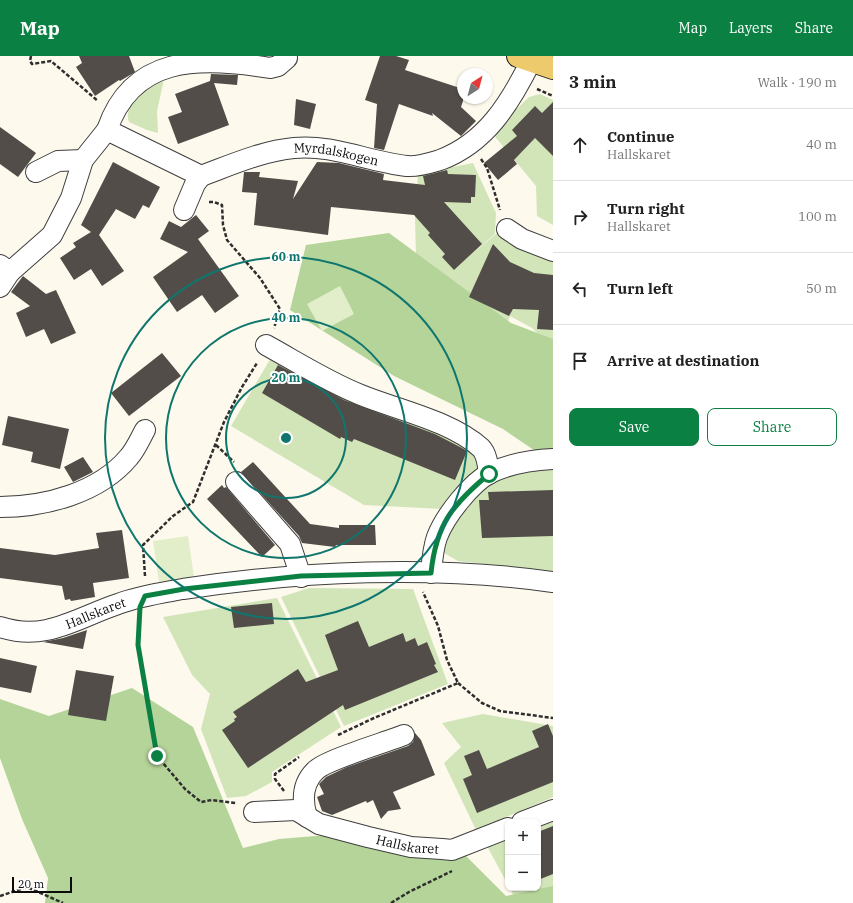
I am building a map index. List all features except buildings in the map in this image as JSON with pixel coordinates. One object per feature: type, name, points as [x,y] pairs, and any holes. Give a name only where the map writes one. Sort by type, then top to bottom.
[{"type":"main road","name":"Myrdalskogen","points":[[524,58],[553,68]]},
{"type":"street","points":[[3,275],[52,235],[71,198],[84,160],[109,122],[126,88],[146,71],[160,65],[189,59],[212,58],[270,68],[278,66],[287,58]]},
{"type":"street","name":"Myrdalskogen","points":[[201,176],[260,155],[294,148],[323,149],[408,166],[436,161],[454,155],[472,143],[495,122],[515,93],[524,58]]},
{"type":"street","points":[[109,122],[201,176],[195,184],[184,210]]},
{"type":"street","points":[[36,172],[58,161],[84,160]]},
{"type":"street","points":[[507,229],[522,240],[553,251]]},
{"type":"street","points":[[266,345],[360,395],[445,426],[471,441],[482,449],[487,460],[489,474]]},
{"type":"street","points":[[0,507],[20,507],[40,504],[95,484],[109,475],[125,461],[138,445],[145,430]]},
{"type":"street","points":[[425,573],[445,521],[461,500],[489,474],[509,466],[536,460],[553,459]]},
{"type":"street","points":[[236,482],[290,544],[301,576]]},
{"type":"street","name":"Hallskaret","points":[[0,627],[16,631],[43,632],[57,629],[118,603],[145,596],[184,589],[301,576],[425,573],[495,576],[553,582]]},
{"type":"street","points":[[302,814],[302,803],[305,788],[316,770],[404,735]]},
{"type":"street","points":[[530,819],[553,810]]},
{"type":"street","name":"Hallskaret","points":[[254,812],[302,814],[319,824],[411,847],[452,850],[505,829]]},
{"type":"path","points":[[31,56],[30,62],[32,64],[51,61],[109,122]]},
{"type":"path","points":[[472,143],[487,168],[507,229]]},
{"type":"path","points":[[205,202],[214,202],[222,205],[223,225],[227,240],[260,278],[280,309],[278,320],[266,345],[224,422],[193,502],[173,516],[143,545],[145,596],[140,607],[138,645],[157,756],[185,789],[201,802],[212,800],[224,803],[241,803],[254,812]]},
{"type":"path","points":[[425,573],[423,591],[438,626],[447,660],[458,684],[482,703],[500,711],[553,718]]},
{"type":"path","points":[[334,737],[374,718],[458,684]]},
{"type":"path","points":[[302,814],[275,779],[275,774],[305,754]]},
{"type":"path","points":[[391,903],[409,892],[457,869]]},
{"type":"path","points":[[0,896],[27,887],[63,903]]},
{"type":"green space","points":[[166,70],[157,111],[158,133],[129,122],[128,114],[134,99],[146,86]]},
{"type":"green space","points":[[540,94],[553,100],[553,225],[537,216],[536,186],[492,133],[529,97]]},
{"type":"green space","points":[[473,163],[496,213],[495,234],[472,254],[501,230],[553,258],[553,349],[532,328],[510,316],[501,339],[416,258],[415,217],[418,174]]},
{"type":"green space","points":[[389,233],[511,323],[553,339],[553,463],[503,429],[394,376],[290,310],[306,245]]},
{"type":"green space","points":[[340,286],[354,314],[322,331],[307,304]]},
{"type":"green space","points":[[279,344],[360,395],[463,432],[481,459],[478,477],[443,509],[364,505],[231,426]]},
{"type":"green space","points":[[553,465],[553,572],[458,561],[444,553],[443,539],[452,523],[488,481]]},
{"type":"green space","points":[[188,536],[194,577],[159,582],[153,541]]},
{"type":"green space","points":[[309,588],[413,589],[448,684],[344,726],[281,597]]},
{"type":"green space","points":[[277,598],[341,727],[272,772],[272,782],[246,796],[227,798],[201,729],[210,694],[192,675],[163,617]]},
{"type":"green space","points":[[132,688],[193,727],[243,848],[279,839],[327,835],[454,844],[506,896],[530,891],[541,891],[541,889],[553,886],[553,903],[45,903],[48,878],[22,819],[0,758],[0,699],[49,716]]},
{"type":"green space","points":[[483,714],[553,726],[553,797],[476,830],[444,763],[461,747],[442,723]]},
{"type":"green space","points":[[553,817],[553,900],[516,901],[511,891],[541,891],[541,822]]},
{"type":"green space","points":[[505,836],[505,879],[486,844]]},
{"type":"route","points":[[157,756],[138,645],[140,607],[145,596],[184,589],[301,576],[373,573],[431,573],[433,549],[437,536],[445,521],[472,488],[489,474]]}]
